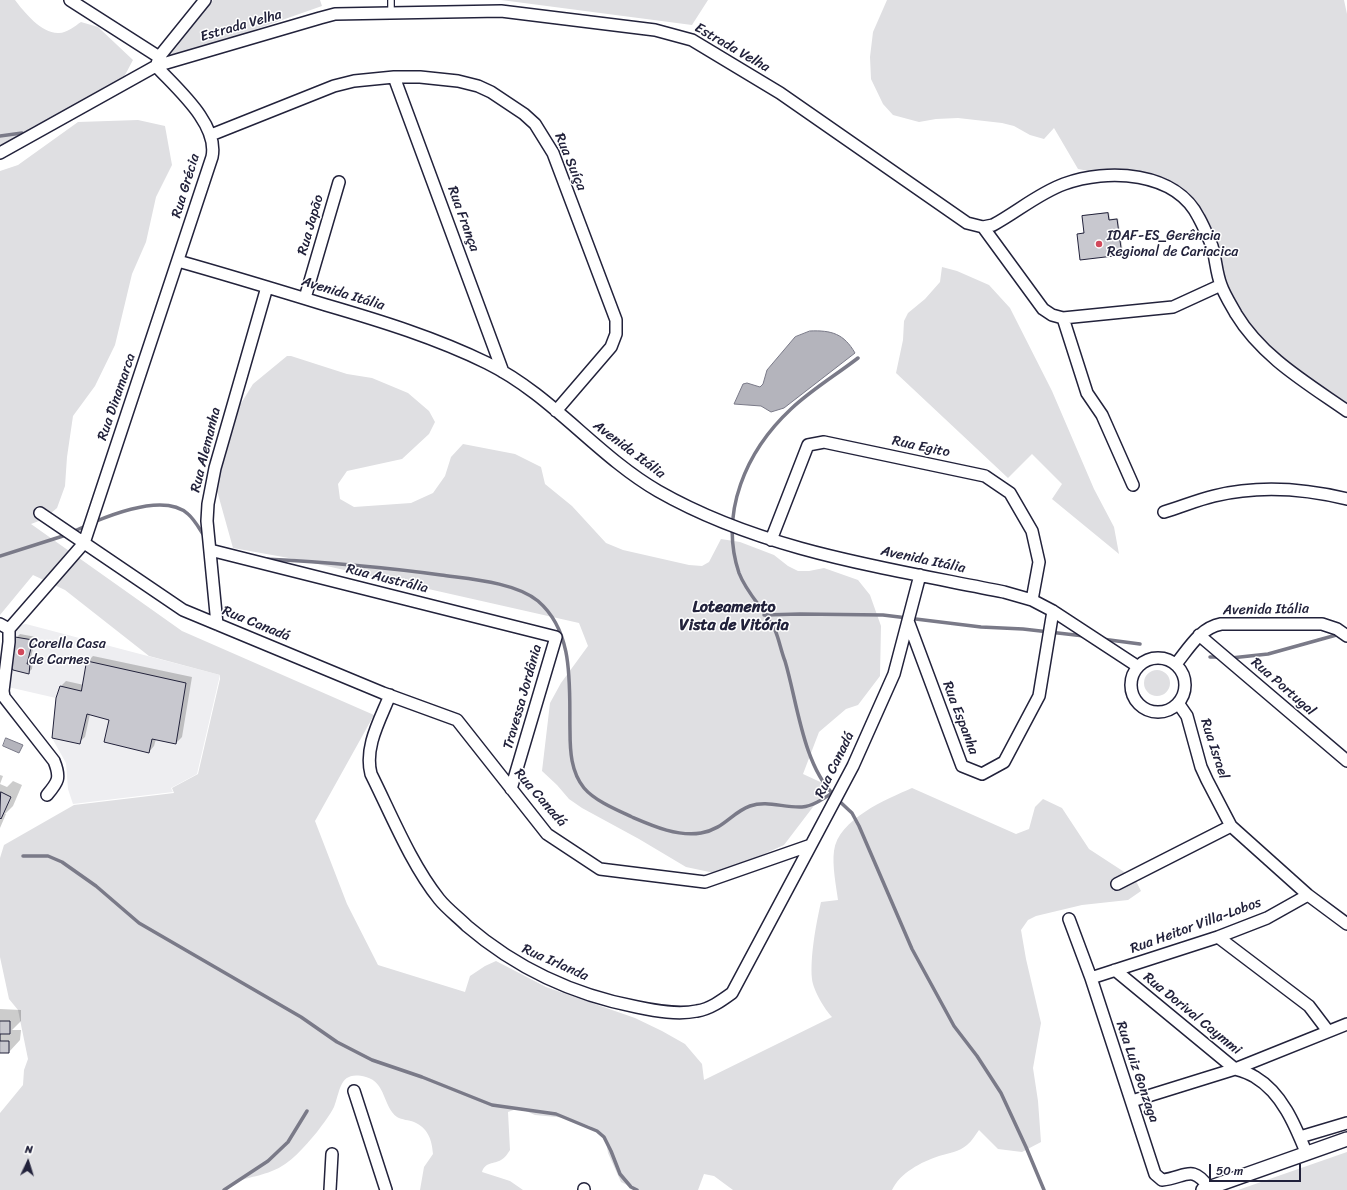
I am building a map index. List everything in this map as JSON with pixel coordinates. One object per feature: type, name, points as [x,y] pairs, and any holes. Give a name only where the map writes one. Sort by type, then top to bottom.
[{"type":"street","name":"Rua Grécia","points":[[70,0],[158,62],[191,104],[211,135],[213,150],[212,157],[178,260]]},
{"type":"street","points":[[158,62],[205,0]]},
{"type":"street","name":"Estrada Velha","points":[[0,153],[158,62],[335,14],[501,11],[655,30],[687,38],[780,93],[967,223],[983,227]]},
{"type":"street","name":"Rua Suíça","points":[[211,135],[334,86],[354,81],[394,77],[420,76],[458,81],[478,86],[491,92],[524,114],[535,124],[553,153],[614,314],[616,327],[616,334],[611,347],[556,411]]},
{"type":"street","name":"Rua França","points":[[394,77],[503,372]]},
{"type":"street","points":[[1221,285],[1173,308],[1063,318],[1052,316],[1042,309],[983,227],[993,225],[1003,220],[1063,184],[1088,177],[1130,177],[1155,181],[1174,190],[1187,202],[1199,217],[1212,247],[1221,285],[1236,314],[1253,339],[1272,357],[1347,411]]},
{"type":"street","name":"Rua Japão","points":[[305,298],[339,182]]},
{"type":"street","name":"Avenida Itália","points":[[178,260],[383,322],[487,363],[532,392],[613,458],[658,490],[694,509],[771,540],[822,555],[1032,600],[1053,611],[1137,666]]},
{"type":"street","name":"Rua Dinamarca","points":[[84,542],[178,260]]},
{"type":"street","name":"Rua Alemanha","points":[[217,624],[207,521],[211,486],[267,287]]},
{"type":"street","points":[[1063,318],[1088,393],[1102,415],[1134,486]]},
{"type":"street","name":"Rua Egito","points":[[771,540],[808,445],[824,442],[985,476],[1010,492],[1032,531],[1039,562],[1032,600]]},
{"type":"street","points":[[1164,512],[1212,496],[1261,488],[1285,488],[1347,499]]},
{"type":"street","name":"Rua Canadá","points":[[40,513],[183,610],[390,695],[456,720],[547,834],[600,869],[705,882],[811,845],[853,766],[894,674],[920,575]]},
{"type":"street","points":[[47,795],[57,782],[58,771],[56,766],[10,705],[3,690],[5,626],[84,542]]},
{"type":"street","name":"Rua Austrália","points":[[210,550],[556,637]]},
{"type":"street","name":"Rua Espanha","points":[[908,621],[962,766],[982,774],[1004,762],[1039,696],[1053,611]]},
{"type":"street","name":"Avenida Itália","points":[[1176,664],[1199,635],[1213,626],[1221,624],[1322,624],[1337,628],[1347,636]]},
{"type":"street","name":"Rua Portugal","points":[[1199,635],[1347,761]]},
{"type":"street","name":"Travessa Jordânia","points":[[511,789],[556,637]]},
{"type":"street","points":[[1156,657],[1163,658],[1176,664],[1184,676],[1185,683],[1182,697],[1178,703],[1173,708],[1159,712],[1152,712],[1139,705],[1131,693],[1130,686],[1130,679],[1137,666],[1149,658],[1156,657]]},
{"type":"street","name":"Rua Irlanda","points":[[390,695],[368,751],[368,763],[371,774],[424,879],[440,900],[486,942],[512,960],[543,977],[574,990],[610,1002],[680,1013],[698,1011],[714,1005],[732,993],[811,845]]},
{"type":"street","name":"Rua Israel","points":[[1178,703],[1187,716],[1207,780],[1231,826]]},
{"type":"street","points":[[1118,884],[1231,826],[1308,895],[1347,924]]},
{"type":"street","name":"Rua Heitor Villa-Lobos","points":[[1091,978],[1218,937],[1267,918],[1308,895]]},
{"type":"street","name":"Rua Luiz Gonzaga","points":[[1069,919],[1091,978],[1155,1174],[1162,1180],[1194,1173],[1199,1175],[1206,1189]]},
{"type":"street","points":[[1218,937],[1309,1006],[1328,1031]]},
{"type":"street","name":"Rua Dorival Caymmi","points":[[1115,970],[1235,1069],[1255,1076],[1268,1086],[1281,1100],[1306,1152]]},
{"type":"street","points":[[1132,1101],[1235,1069],[1347,1024]]},
{"type":"street","points":[[354,1091],[386,1190]]},
{"type":"street","points":[[1300,1137],[1347,1123]]},
{"type":"street","points":[[1206,1189],[1306,1152],[1347,1139]]},
{"type":"street","points":[[330,1190],[332,1154]]},
{"type":"lane","points":[[391,0],[391,12]]},
{"type":"shaded area","points":[[0,0],[15,0],[34,21],[46,30],[53,32],[65,32],[81,22],[98,27],[133,60],[125,75],[86,104],[32,127],[8,144],[0,147]]},
{"type":"shaded area","points":[[213,0],[320,0],[322,6],[174,58],[171,54]]},
{"type":"shaded area","points":[[501,0],[708,0],[692,25]]},
{"type":"shaded area","points":[[887,0],[1344,0],[1347,14],[1347,404],[1325,392],[1307,376],[1275,356],[1254,336],[1228,291],[1199,209],[1188,192],[1165,180],[1133,173],[1094,172],[1078,169],[1054,128],[1044,139],[1030,135],[1014,126],[1002,123],[958,118],[936,119],[919,122],[893,115],[883,104],[871,79],[870,57],[873,32]]},
{"type":"shaded area","points":[[138,120],[165,126],[172,165],[156,197],[146,242],[132,274],[115,345],[95,386],[73,416],[67,457],[65,486],[57,508],[44,519],[31,524],[182,631],[374,715],[315,821],[347,904],[378,965],[465,992],[470,976],[496,961],[546,987],[635,1018],[685,1044],[702,1064],[704,1080],[832,1017],[820,1000],[812,979],[815,930],[821,902],[838,900],[834,876],[834,851],[837,840],[844,829],[854,820],[877,804],[912,788],[1016,834],[1029,829],[1035,807],[1043,799],[1062,808],[1089,849],[1135,879],[1141,891],[1128,900],[1082,905],[1036,916],[1028,920],[1021,930],[1026,959],[1041,1023],[1033,1068],[1038,1101],[1041,1142],[1022,1152],[998,1149],[979,1130],[972,1140],[961,1149],[932,1158],[906,1173],[900,1178],[892,1190],[733,1190],[714,1176],[704,1174],[698,1190],[637,1190],[621,1182],[608,1153],[606,1141],[590,1126],[567,1118],[535,1115],[519,1108],[508,1112],[510,1150],[502,1159],[485,1166],[482,1172],[510,1181],[523,1190],[420,1190],[424,1167],[433,1154],[432,1144],[426,1131],[412,1121],[399,1118],[392,1113],[381,1089],[372,1080],[366,1077],[351,1076],[342,1083],[334,1107],[317,1132],[291,1160],[279,1168],[265,1174],[237,1182],[224,1190],[0,1190],[0,1113],[23,1085],[24,1070],[28,1059],[18,1010],[9,999],[0,957],[0,858],[4,845],[74,805],[174,793],[172,788],[198,774],[220,679],[220,675],[149,656],[65,590],[33,575],[0,615],[0,171],[18,165],[78,122]]},
{"type":"shaded area","points":[[942,267],[957,271],[989,285],[1010,308],[1052,391],[1094,489],[1114,527],[1119,554],[1052,499],[1062,484],[1032,454],[1008,478],[896,373],[903,340],[904,321],[908,313],[925,299],[940,282]]},
{"type":"shaded area","points":[[810,331],[825,331],[837,334],[846,341],[855,353],[784,408],[771,412],[761,406],[734,404],[743,384],[747,383],[760,387],[763,384],[767,370],[795,337]]},
{"type":"shaded area","points":[[287,356],[347,374],[372,378],[408,393],[429,411],[435,422],[429,434],[402,459],[347,471],[338,484],[340,499],[354,507],[411,503],[433,493],[445,476],[451,457],[463,444],[515,454],[541,467],[545,484],[572,506],[606,543],[623,550],[689,565],[702,566],[709,562],[721,539],[740,542],[774,555],[788,566],[798,571],[809,571],[824,568],[858,580],[870,595],[881,626],[880,676],[858,705],[846,709],[819,732],[803,774],[829,786],[784,845],[719,874],[686,867],[582,808],[569,799],[542,771],[550,703],[561,683],[588,646],[579,623],[300,560],[233,548],[216,487],[221,449],[237,410],[253,384]]},
{"type":"shaded area","points":[[26,624],[220,675],[197,774],[171,788],[173,792],[73,804],[68,789],[66,763],[52,738],[56,698],[8,687],[6,681],[17,626]]},
{"type":"shaded area","points":[[1157,670],[1166,674],[1170,683],[1166,692],[1157,696],[1148,692],[1144,683],[1148,674]]},
{"type":"shaded area","points":[[6,738],[23,745],[19,753],[3,746]]},
{"type":"shaded area","points":[[1347,1152],[1347,1190],[1238,1190]]},
{"type":"building","name":"IDAF-ES_Gerência Regional de Cariacica","points":[[1108,213],[1109,220],[1117,219],[1122,255],[1080,260],[1077,234],[1084,233],[1082,216]]},
{"type":"building","name":"Corella Casa de Carnes","points":[[15,637],[33,640],[27,664],[30,664],[29,674],[13,670],[9,664]]},
{"type":"building","points":[[87,661],[186,683],[176,744],[152,739],[149,753],[104,742],[109,720],[87,714],[80,744],[52,738],[56,698],[60,686],[81,691]]},
{"type":"building","points":[[1,792],[11,797],[1,819],[0,818]]},
{"type":"building","points":[[0,1021],[10,1021],[10,1034],[0,1034]]},
{"type":"building","points":[[0,1041],[9,1041],[9,1053],[0,1053]]},
{"type":"waterway","points":[[0,136],[22,133]]},
{"type":"waterway","points":[[833,794],[823,781],[808,749],[778,637],[771,623],[742,581],[734,550],[732,528],[735,506],[741,484],[749,464],[761,444],[791,409],[815,389],[858,358]]},
{"type":"waterway","points":[[94,522],[128,510],[155,505],[167,505],[179,508],[188,514],[205,537]]},
{"type":"waterway","points":[[0,556],[63,536],[88,525]]},
{"type":"waterway","points":[[265,559],[375,567],[478,580],[517,589],[538,601],[550,614],[558,628],[568,661],[571,754],[576,775],[584,788],[594,797],[613,808],[640,820],[675,832],[692,834],[701,833],[722,825],[743,809],[756,804],[802,807],[818,802],[832,793]]},
{"type":"waterway","points":[[764,615],[883,615],[981,627],[1023,629],[1084,636]]},
{"type":"waterway","points":[[1231,658],[1268,654],[1340,634]]},
{"type":"waterway","points":[[1102,639],[1140,644]]},
{"type":"waterway","points":[[1210,657],[1221,657]]},
{"type":"waterway","points":[[837,799],[852,813],[859,826],[912,949],[954,1026],[977,1056],[1001,1093],[1044,1190]]},
{"type":"waterway","points":[[23,856],[48,856],[62,862],[96,886],[139,923],[301,1017],[337,1042],[372,1060],[422,1077],[492,1105],[556,1114],[597,1131],[604,1137],[620,1174],[631,1187],[637,1190]]},
{"type":"waterway","points":[[224,1190],[268,1161],[288,1142],[307,1111]]},
{"type":"place","name":"IDAF-ES_Gerência Regional de Cariacica","points":[[1099,244]]},
{"type":"place","name":"Corella Casa de Carnes","points":[[21,652]]},
{"type":"district","name":"Loteamento Vista de Vitória","points":[[734,617]]}]
